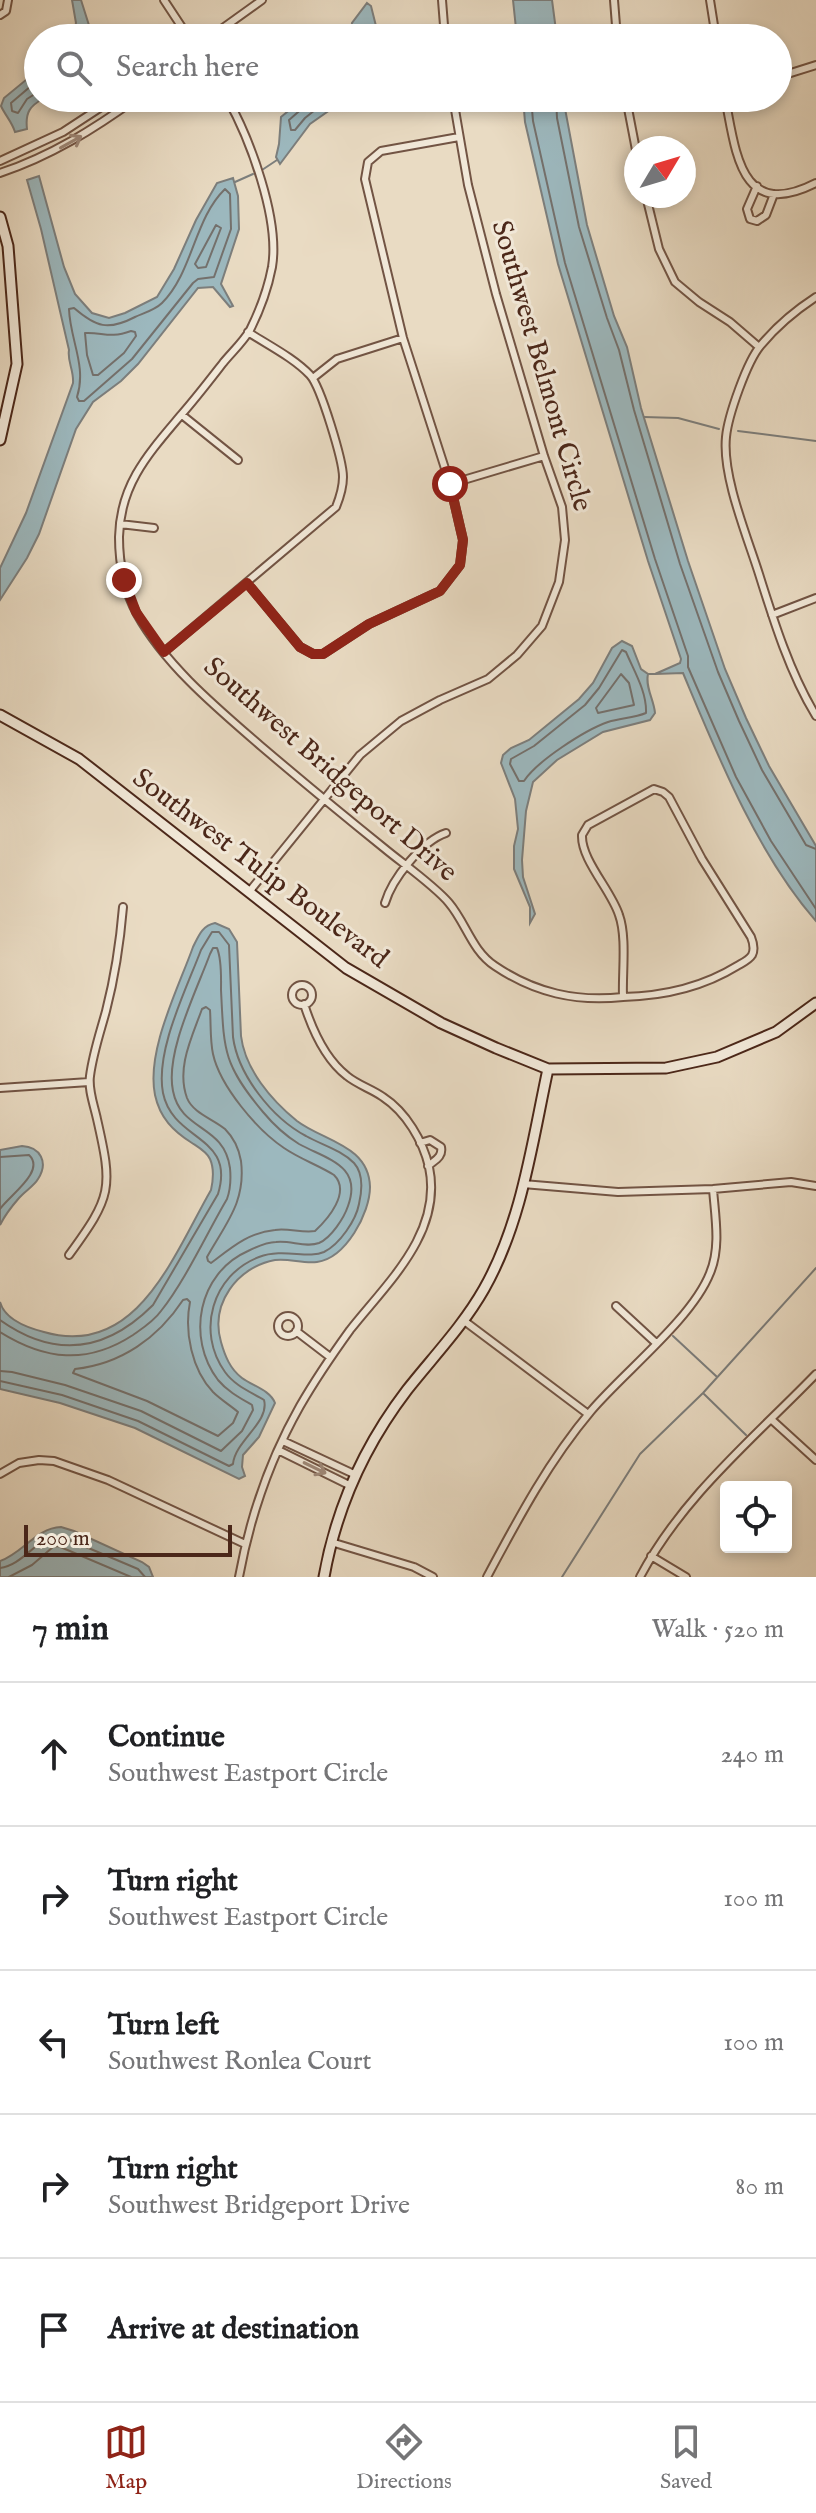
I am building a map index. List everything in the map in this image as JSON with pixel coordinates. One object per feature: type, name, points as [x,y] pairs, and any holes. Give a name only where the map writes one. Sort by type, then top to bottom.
[{"type":"street","points":[[0,15],[6,11],[8,0]]},
{"type":"street","points":[[164,0],[180,24]]},
{"type":"street","points":[[229,24],[262,0]]},
{"type":"street","points":[[442,0],[444,24]]},
{"type":"street","points":[[614,0],[616,24]]},
{"type":"street","points":[[710,0],[714,24]]},
{"type":"street","points":[[792,73],[816,65]]},
{"type":"street","points":[[0,161],[63,132],[94,112]]},
{"type":"street","points":[[0,173],[60,149],[117,112]]},
{"type":"street","name":"Southwest Bridgeport Drive","points":[[235,112],[253,158],[271,222],[273,264],[263,301],[248,332],[149,451],[136,473],[120,524],[121,567],[126,589],[141,619],[164,652],[224,715],[449,902],[472,941],[493,965],[530,985],[566,998],[597,1000],[662,994],[704,982],[751,956],[754,949],[751,937],[702,859],[669,797],[659,790],[649,790],[588,825],[582,835],[584,849],[611,896],[622,924],[623,997]]},
{"type":"street","name":"Southwest Belmont Circle","points":[[249,892],[360,755],[401,721],[488,679],[517,655],[542,626],[559,582],[565,540],[562,507],[496,294],[468,185],[455,112]]},
{"type":"street","points":[[629,112],[633,136]]},
{"type":"street","points":[[728,112],[738,163],[757,186],[774,194],[798,192],[816,183]]},
{"type":"street","points":[[247,583],[300,647],[313,654],[323,654],[369,624],[440,591],[460,565],[463,540],[450,484],[403,338],[365,170],[368,162],[381,151],[459,137]]},
{"type":"street","points":[[757,186],[747,209],[748,216],[753,220],[766,215],[774,194]]},
{"type":"street","points":[[649,208],[659,249],[675,282],[759,347]]},
{"type":"street","points":[[0,217],[8,246],[17,364],[0,440]]},
{"type":"street","points":[[816,297],[799,308],[759,347],[731,411],[725,438],[735,497],[772,615],[816,716]]},
{"type":"street","points":[[164,652],[336,507],[342,489],[343,474],[313,378],[248,332]]},
{"type":"street","points":[[313,378],[337,359],[403,338]]},
{"type":"street","points":[[182,415],[238,460]]},
{"type":"street","points":[[450,484],[544,456]]},
{"type":"street","points":[[120,524],[154,528]]},
{"type":"street","points":[[772,615],[816,598]]},
{"type":"street","name":"Southwest Tulip Boulevard","points":[[0,715],[79,759],[346,968],[441,1023],[548,1069],[666,1068],[717,1057],[776,1032],[816,1003]]},
{"type":"street","points":[[385,903],[389,891],[432,838],[446,833]]},
{"type":"street","points":[[69,1255],[96,1218],[105,1197],[108,1171],[89,1082],[94,1049],[119,953],[123,907]]},
{"type":"street","points":[[239,1577],[245,1544],[278,1450],[330,1357],[395,1276],[419,1237],[431,1202],[428,1166],[420,1143],[397,1109],[348,1077],[331,1061],[304,1004]]},
{"type":"street","points":[[324,1577],[330,1542],[351,1486],[379,1430],[463,1320],[496,1267],[514,1223],[548,1069]]},
{"type":"street","points":[[0,1088],[89,1082]]},
{"type":"street","points":[[420,1143],[430,1140],[441,1147],[439,1158],[428,1166]]},
{"type":"street","points":[[523,1184],[618,1192],[713,1189],[791,1182],[816,1186]]},
{"type":"street","points":[[487,1577],[553,1460],[588,1414],[699,1295],[711,1271],[717,1235],[713,1189]]},
{"type":"street","points":[[616,1306],[656,1343]]},
{"type":"street","points":[[463,1320],[588,1414]]},
{"type":"street","points":[[296,1331],[330,1357]]},
{"type":"street","points":[[640,1577],[671,1526],[699,1493],[816,1374]]},
{"type":"street","points":[[772,1420],[816,1460]]},
{"type":"street","points":[[283,1441],[356,1475]]},
{"type":"street","points":[[278,1450],[351,1486]]},
{"type":"street","points":[[0,1474],[19,1463],[54,1461],[108,1480],[245,1544]]},
{"type":"street","points":[[330,1542],[414,1567],[433,1577]]},
{"type":"street","points":[[651,1556],[686,1577]]},
{"type":"water","points":[[72,0],[81,0],[89,24],[76,23]]},
{"type":"water","points":[[513,0],[552,0],[555,24],[516,24]]},
{"type":"water","points":[[367,3],[371,6],[376,24],[352,23]]},
{"type":"water","points":[[24,82],[24,112],[29,112],[27,129],[15,132],[1,106],[4,98]]},
{"type":"water","points":[[287,112],[327,112],[310,124],[280,164],[276,157],[281,117]]},
{"type":"water","points":[[524,112],[566,112],[587,225],[614,316],[627,347],[641,408],[688,561],[725,669],[746,718],[769,766],[816,846],[816,921],[775,865],[757,834],[724,769],[683,673],[655,674],[680,663],[681,659],[558,264]]},
{"type":"water","points":[[39,176],[64,267],[75,294],[92,313],[109,318],[157,297],[217,183],[233,178],[238,196],[239,229],[221,284],[233,306],[230,307],[213,287],[198,288],[138,364],[93,402],[76,429],[39,534],[0,600],[0,568],[26,513],[73,383],[69,350],[27,180]]},
{"type":"water","points":[[622,641],[632,646],[641,669],[648,674],[655,713],[650,720],[603,732],[557,760],[533,782],[526,811],[522,860],[523,877],[535,914],[530,923],[530,907],[514,869],[518,829],[515,799],[501,763],[503,755],[529,740],[579,699],[593,683],[612,648]]},
{"type":"water","points":[[215,923],[229,929],[237,942],[241,1036],[254,1072],[269,1094],[297,1121],[353,1153],[368,1173],[370,1187],[361,1221],[338,1252],[317,1262],[275,1260],[261,1264],[238,1279],[223,1301],[219,1328],[228,1362],[246,1381],[265,1391],[275,1403],[259,1437],[243,1455],[245,1476],[239,1479],[135,1428],[60,1403],[0,1389],[0,1302],[12,1318],[44,1332],[76,1336],[104,1330],[128,1316],[148,1295],[166,1270],[211,1190],[213,1174],[210,1159],[173,1129],[164,1117],[157,1103],[153,1078],[165,1020],[193,947],[204,929]]},
{"type":"water","points":[[22,1146],[38,1152],[43,1167],[36,1182],[21,1195],[0,1225],[0,1150]]},
{"type":"water","points":[[61,1527],[142,1562],[149,1567],[153,1577],[0,1577],[0,1561],[44,1532]]},
{"type":"waterway","points":[[262,170],[277,160]]},
{"type":"waterway","points":[[235,182],[253,174]]},
{"type":"waterway","points":[[644,417],[678,418],[719,429]]},
{"type":"waterway","points":[[738,431],[816,441]]},
{"type":"waterway","points":[[648,674],[655,674]]},
{"type":"waterway","points":[[562,1577],[640,1454],[703,1393],[816,1268]]},
{"type":"waterway","points":[[673,1336],[716,1376]]},
{"type":"waterway","points":[[704,1394],[746,1435]]},
{"type":"route","points":[[124,580],[136,612],[164,652],[247,583],[300,647],[313,654],[323,654],[369,624],[440,591],[460,565],[463,540],[450,484]]}]
